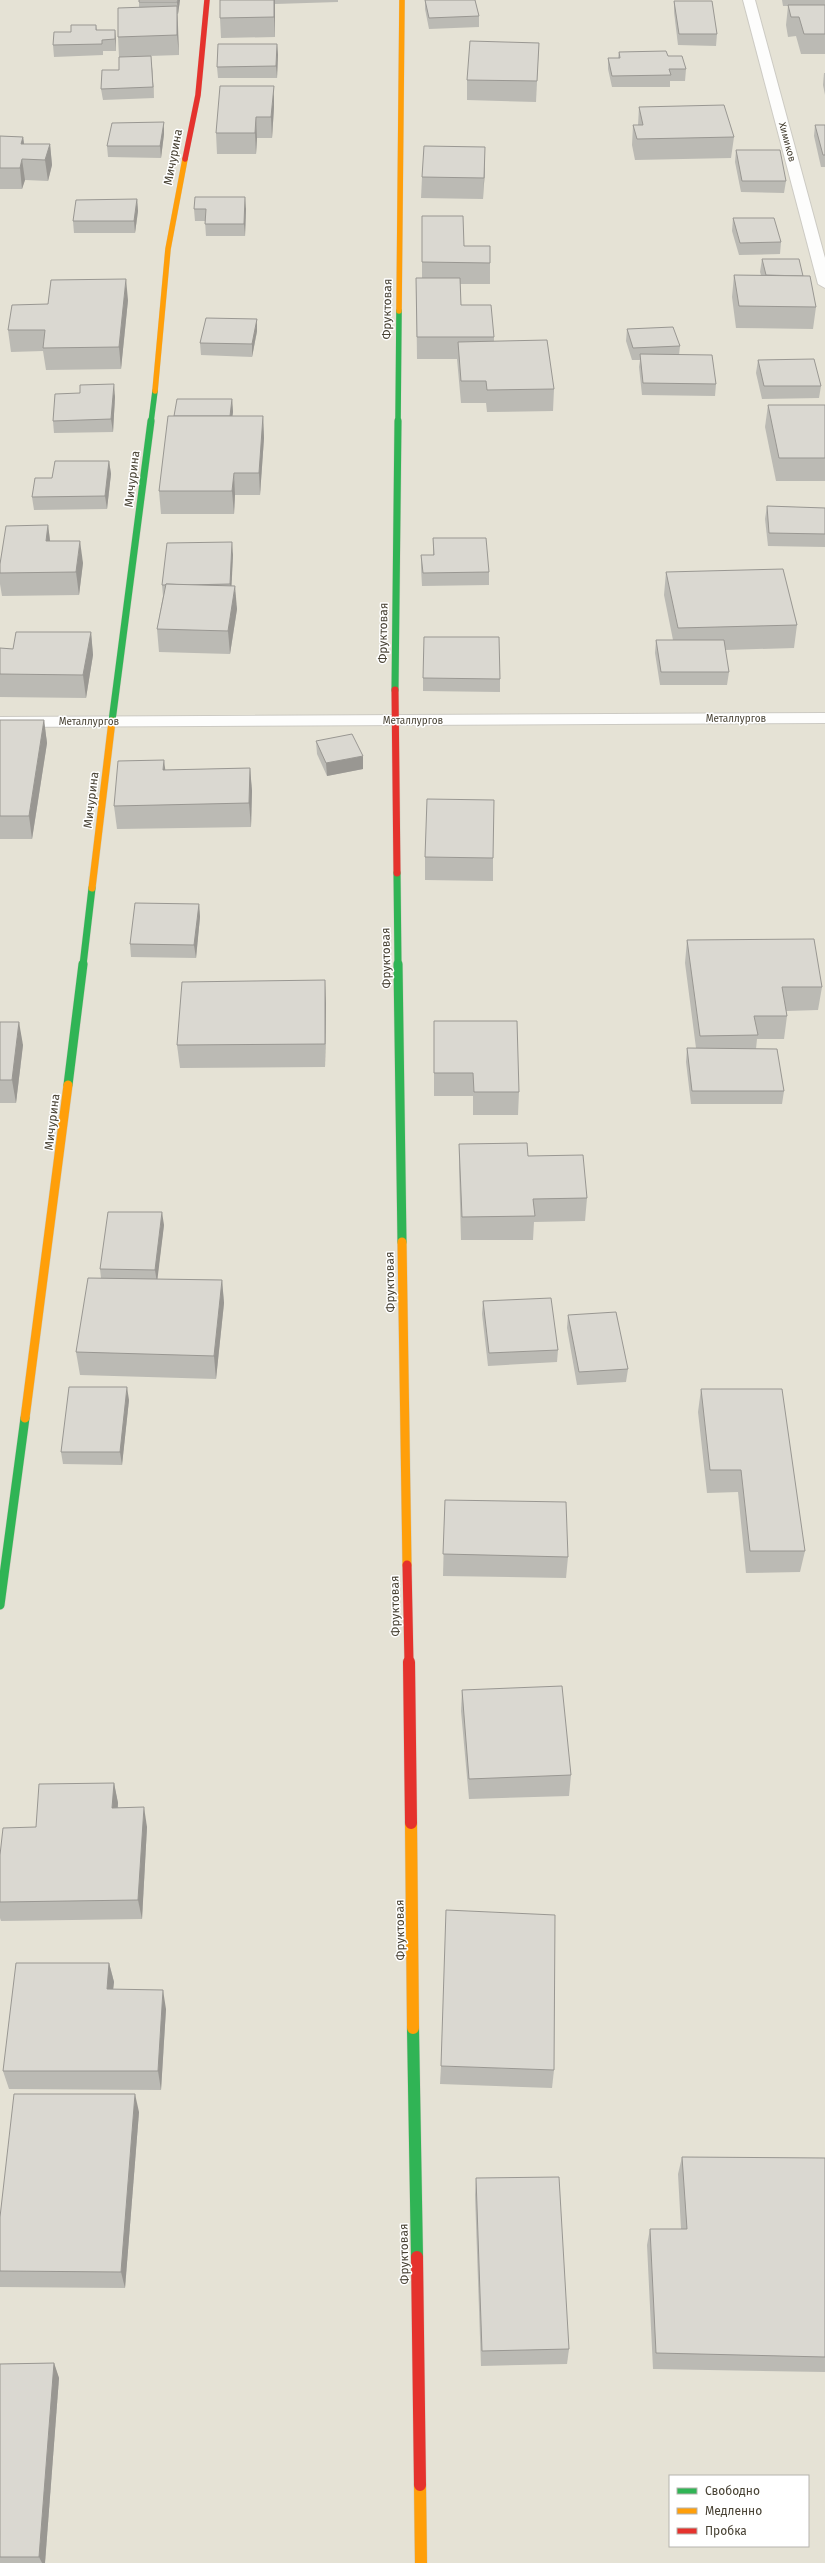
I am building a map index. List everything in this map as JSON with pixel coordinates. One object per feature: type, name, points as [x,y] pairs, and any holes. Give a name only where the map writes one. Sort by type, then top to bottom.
[{"type":"street","name":"Мичурина","points":[[0,1604],[57,1178],[112,722],[154,404],[168,249],[198,94],[207,0]]},
{"type":"street","name":"Фруктовая","points":[[402,0],[395,721],[420,2563]]},
{"type":"street","name":"Химиков","points":[[749,0],[825,284]]},
{"type":"street","name":"Металлургов","points":[[0,722],[825,718]]},
{"type":"shaded area","points":[[0,0],[825,0],[825,2563],[0,2563]]},
{"type":"building","points":[[139,0],[178,0],[177,2],[139,2]]},
{"type":"building","points":[[220,0],[274,0],[274,17],[220,18]]},
{"type":"building","points":[[425,0],[475,0],[479,16],[429,18]]},
{"type":"building","points":[[674,1],[712,1],[717,34],[679,34]]},
{"type":"building","points":[[788,5],[825,5],[825,34],[804,34],[799,17],[791,17]]},
{"type":"building","points":[[177,6],[177,35],[118,37],[118,8]]},
{"type":"building","points":[[71,25],[96,25],[96,30],[115,30],[115,39],[102,40],[102,44],[53,45],[54,32],[71,32]]},
{"type":"building","points":[[470,41],[539,43],[537,81],[467,80]]},
{"type":"building","points":[[218,44],[277,44],[276,66],[217,67]]},
{"type":"building","points":[[666,51],[668,56],[682,56],[686,69],[669,69],[671,75],[612,76],[608,58],[620,58],[619,52]]},
{"type":"building","points":[[151,56],[153,87],[101,89],[102,70],[119,70],[119,57]]},
{"type":"building","points":[[220,86],[274,86],[271,117],[256,117],[255,133],[216,133]]},
{"type":"building","points":[[724,105],[734,137],[637,139],[633,125],[643,125],[639,107]]},
{"type":"building","points":[[164,122],[160,146],[107,146],[112,123]]},
{"type":"building","points":[[815,125],[825,125],[825,155],[823,155]]},
{"type":"building","points":[[0,136],[23,137],[21,144],[50,144],[45,160],[22,159],[20,168],[0,168]]},
{"type":"building","points":[[424,146],[485,147],[484,178],[422,177]]},
{"type":"building","points":[[736,150],[780,150],[786,181],[742,181]]},
{"type":"building","points":[[195,197],[245,197],[244,224],[205,224],[206,209],[194,209]]},
{"type":"building","points":[[137,199],[134,221],[73,221],[76,200]]},
{"type":"building","points":[[422,216],[463,216],[464,246],[490,246],[490,263],[422,262]]},
{"type":"building","points":[[733,218],[774,218],[781,242],[740,243]]},
{"type":"building","points":[[762,259],[799,259],[803,276],[766,275]]},
{"type":"building","points":[[734,275],[810,276],[816,307],[739,306]]},
{"type":"building","points":[[416,278],[460,278],[461,305],[491,305],[494,337],[417,337]]},
{"type":"building","points":[[126,279],[119,347],[43,348],[45,330],[8,330],[12,305],[48,304],[51,280]]},
{"type":"building","points":[[206,318],[257,319],[252,344],[200,343]]},
{"type":"building","points":[[673,327],[680,346],[633,348],[627,329]]},
{"type":"building","points":[[547,340],[554,389],[487,390],[486,381],[461,381],[458,342]]},
{"type":"building","points":[[640,354],[712,355],[716,384],[643,383]]},
{"type":"building","points":[[814,359],[821,386],[764,386],[758,360]]},
{"type":"building","points":[[114,384],[111,419],[53,421],[55,394],[80,393],[80,385]]},
{"type":"building","points":[[177,399],[232,399],[230,416],[174,416]]},
{"type":"building","points":[[768,405],[825,405],[825,458],[779,458]]},
{"type":"building","points":[[168,416],[263,416],[259,473],[234,473],[232,491],[159,491]]},
{"type":"building","points":[[55,461],[109,461],[105,496],[32,497],[35,478],[52,478]]},
{"type":"building","points":[[767,506],[825,508],[825,534],[769,533]]},
{"type":"building","points":[[48,525],[46,541],[80,541],[76,572],[0,573],[6,526]]},
{"type":"building","points":[[433,538],[486,538],[489,572],[423,573],[421,555],[434,555]]},
{"type":"building","points":[[232,542],[230,584],[162,585],[167,543]]},
{"type":"building","points":[[783,569],[797,625],[678,628],[666,572]]},
{"type":"building","points":[[166,584],[235,586],[228,631],[157,629]]},
{"type":"building","points":[[16,632],[91,632],[83,675],[0,674],[0,648],[13,649]]},
{"type":"building","points":[[424,637],[499,637],[500,679],[423,678]]},
{"type":"building","points":[[656,640],[724,640],[729,672],[661,672]]},
{"type":"building","points":[[0,720],[44,720],[29,816],[0,816]]},
{"type":"building","points":[[352,734],[363,756],[326,763],[316,741]]},
{"type":"building","points":[[164,760],[163,770],[250,768],[249,803],[114,806],[118,761]]},
{"type":"building","points":[[427,799],[494,800],[493,858],[425,857]]},
{"type":"building","points":[[135,903],[199,904],[194,945],[130,944]]},
{"type":"building","points":[[814,939],[822,987],[782,987],[787,1016],[754,1016],[758,1035],[700,1036],[687,940]]},
{"type":"building","points":[[325,980],[325,1044],[177,1045],[182,982]]},
{"type":"building","points":[[434,1021],[517,1021],[519,1092],[474,1092],[473,1073],[434,1073]]},
{"type":"building","points":[[0,1022],[19,1022],[12,1080],[0,1080]]},
{"type":"building","points":[[687,1048],[777,1049],[784,1091],[692,1091]]},
{"type":"building","points":[[527,1143],[528,1156],[583,1155],[587,1198],[533,1199],[535,1216],[462,1217],[459,1144]]},
{"type":"building","points":[[108,1212],[162,1212],[155,1270],[100,1269]]},
{"type":"building","points":[[88,1278],[222,1280],[214,1356],[76,1352]]},
{"type":"building","points":[[551,1298],[558,1350],[489,1353],[483,1301]]},
{"type":"building","points":[[616,1312],[628,1369],[579,1372],[568,1315]]},
{"type":"building","points":[[69,1387],[127,1387],[120,1452],[61,1452]]},
{"type":"building","points":[[701,1389],[782,1389],[805,1551],[750,1551],[741,1470],[710,1470]]},
{"type":"building","points":[[445,1500],[566,1502],[568,1557],[443,1554]]},
{"type":"building","points":[[562,1686],[571,1775],[469,1779],[462,1690]]},
{"type":"building","points":[[114,1783],[112,1808],[144,1807],[138,1900],[0,1902],[0,1855],[3,1828],[36,1827],[39,1784]]},
{"type":"building","points":[[446,1910],[555,1915],[554,2070],[441,2066]]},
{"type":"building","points":[[16,1963],[109,1963],[107,1989],[163,1990],[158,2071],[3,2071]]},
{"type":"building","points":[[14,2094],[135,2094],[121,2272],[0,2271],[0,2217]]},
{"type":"building","points":[[682,2157],[825,2158],[825,2357],[656,2353],[650,2229],[687,2229]]},
{"type":"building","points":[[559,2177],[569,2349],[482,2351],[476,2178]]},
{"type":"building","points":[[54,2363],[39,2557],[0,2557],[0,2364]]},
{"type":"traffic: fast","points":[[395,690],[399,311]]},
{"type":"traffic: fast","points":[[112,721],[155,391]]},
{"type":"traffic: fast","points":[[397,873],[402,1242]]},
{"type":"traffic: fast","points":[[68,1085],[92,888]]},
{"type":"traffic: fast","points":[[0,1605],[25,1418]]},
{"type":"traffic: fast","points":[[413,2028],[417,2257]]},
{"type":"traffic: slow","points":[[399,311],[402,0]]},
{"type":"traffic: slow","points":[[155,391],[168,249],[185,159]]},
{"type":"traffic: slow","points":[[92,888],[112,721]]},
{"type":"traffic: slow","points":[[25,1418],[68,1085]]},
{"type":"traffic: slow","points":[[402,1242],[407,1565]]},
{"type":"traffic: slow","points":[[411,1823],[413,2028]]},
{"type":"traffic: slow","points":[[420,2485],[421,2563]]},
{"type":"traffic: jam","points":[[185,159],[198,95],[207,0]]},
{"type":"traffic: jam","points":[[395,690],[397,873]]},
{"type":"traffic: jam","points":[[407,1565],[411,1823]]},
{"type":"traffic: jam","points":[[417,2257],[420,2485]]}]
